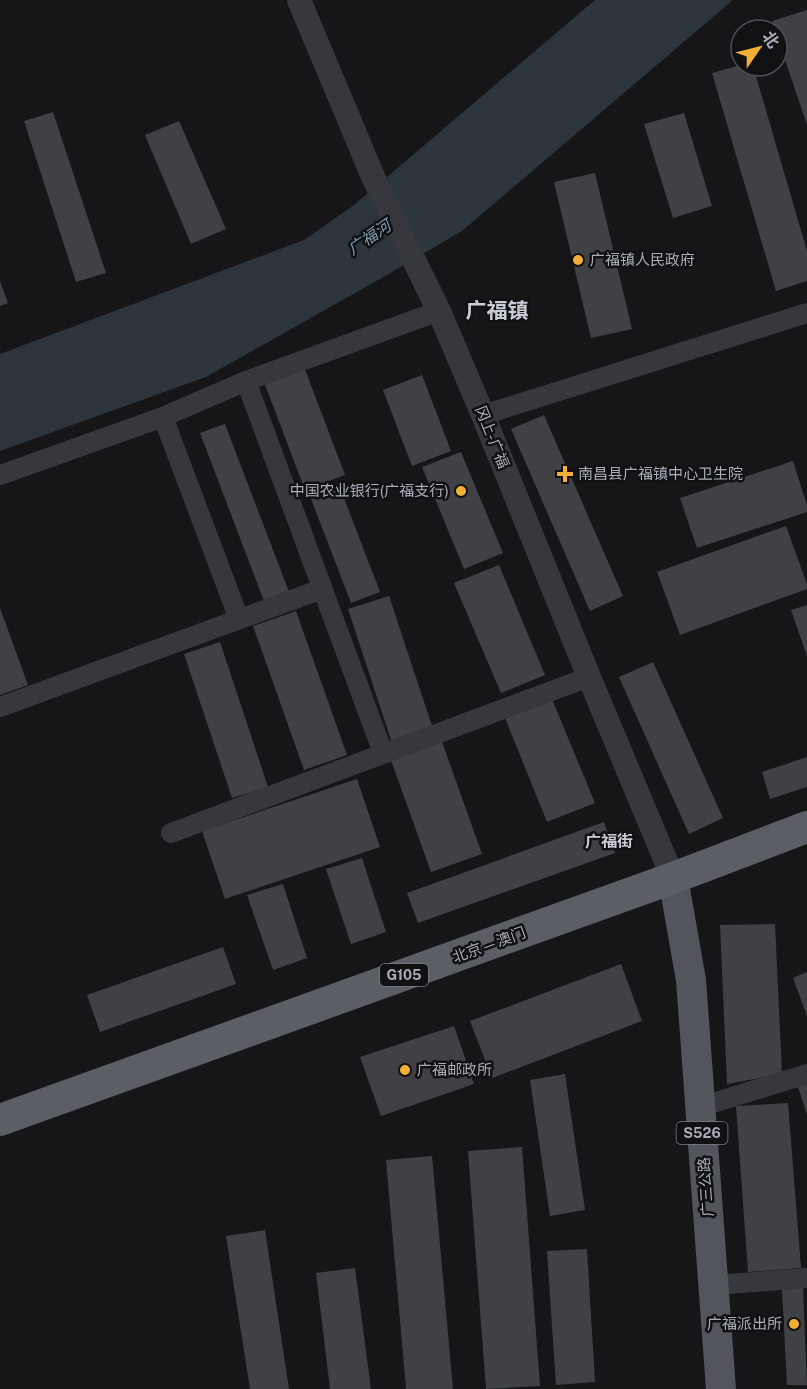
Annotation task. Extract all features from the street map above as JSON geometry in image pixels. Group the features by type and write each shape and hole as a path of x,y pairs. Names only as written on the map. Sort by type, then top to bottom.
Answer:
{"highway":[{"name":"北京—澳门","path":"0,1120 673,878 807,827"}],"main road":[{"name":"广三公路","path":"673,878 691,980 721,1389"}],"street":[{"name":"冈上-广福","path":"299,0 374,179 438,311 483,415 673,878"},
{"path":"0,475 163,417 246,381 438,311"},
{"path":"483,415 807,313"},
{"path":"246,381 383,753"},
{"path":"163,417 239,619"},
{"path":"0,707 322,589"},
{"path":"171,833 589,677"},
{"path":"700,1107 807,1074"},
{"path":"714,1285 807,1278"}],"water":[{"name":"广福河","path":"595,0 733,0 462,231 206,377 0,451 0,354 304,240 354,205"}],"building":[{"path":"807,10 807,125 789,72 789,18 782,18"},
{"path":"729,68 729,78 757,78 807,251 807,281 776,291 712,73"},
{"path":"53,112 106,273 76,282 24,121"},
{"path":"684,113 712,206 673,218 644,124"},
{"path":"179,121 226,229 191,244 145,135"},
{"path":"595,173 632,329 591,338 554,182"},
{"path":"0,281 8,303 0,306"},
{"path":"304,367 345,475 305,490 264,382"},
{"path":"422,375 451,451 412,466 383,390"},
{"path":"544,415 623,596 590,611 511,429"},
{"path":"225,424 289,592 264,601 200,433"},
{"path":"461,452 503,553 464,569 422,467"},
{"path":"793,461 807,505 807,512 697,548 680,498"},
{"path":"339,485 380,592 351,603 310,496"},
{"path":"786,526 807,589 680,635 657,572"},
{"path":"499,565 545,675 501,693 454,583"},
{"path":"389,596 434,732 393,746 348,609"},
{"path":"807,605 807,656 791,610"},
{"path":"0,608 28,685 0,695"},
{"path":"296,611 347,755 304,770 253,626"},
{"path":"220,642 268,787 232,798 184,654"},
{"path":"653,662 723,818 689,834 619,677"},
{"path":"552,699 595,803 547,822 505,718"},
{"path":"442,742 482,854 431,872 391,760"},
{"path":"807,757 807,787 770,799 762,772"},
{"path":"357,779 380,847 225,899 202,831"},
{"path":"604,822 615,853 418,923 407,893"},
{"path":"362,858 386,932 351,944 326,869"},
{"path":"283,884 307,958 273,970 247,895"},
{"path":"775,924 782,1074 727,1084 720,925"},
{"path":"223,947 236,984 100,1032 87,995"},
{"path":"621,964 642,1021 492,1078 470,1021"},
{"path":"807,972 807,1016 793,978"},
{"path":"454,1026 474,1084 381,1116 360,1057"},
{"path":"565,1074 585,1210 550,1216 530,1080"},
{"path":"807,1084 807,1115 798,1087"},
{"path":"788,1103 801,1268 748,1272 736,1106"},
{"path":"522,1147 540,1386 486,1389 468,1151"},
{"path":"432,1156 453,1389 406,1389 386,1160"},
{"path":"265,1230 289,1389 250,1389 226,1236"},
{"path":"587,1249 595,1382 556,1385 547,1251"},
{"path":"355,1268 371,1389 330,1389 316,1273"},
{"path":"782,1288 803,1288 807,1385 787,1385"}],"place":[{"name":"广福镇人民政府","path":"578,260"},
{"name":"南昌县广福镇中心卫生院","path":"565,474"},
{"name":"中国农业银行(广福支行)","path":"461,491"},
{"name":"广福邮政所","path":"405,1070"},
{"name":"广福派出所","path":"794,1324"}],"district":[{"name":"广福镇","path":"497,311"},
{"name":"广福街","path":"609,841"}]}
